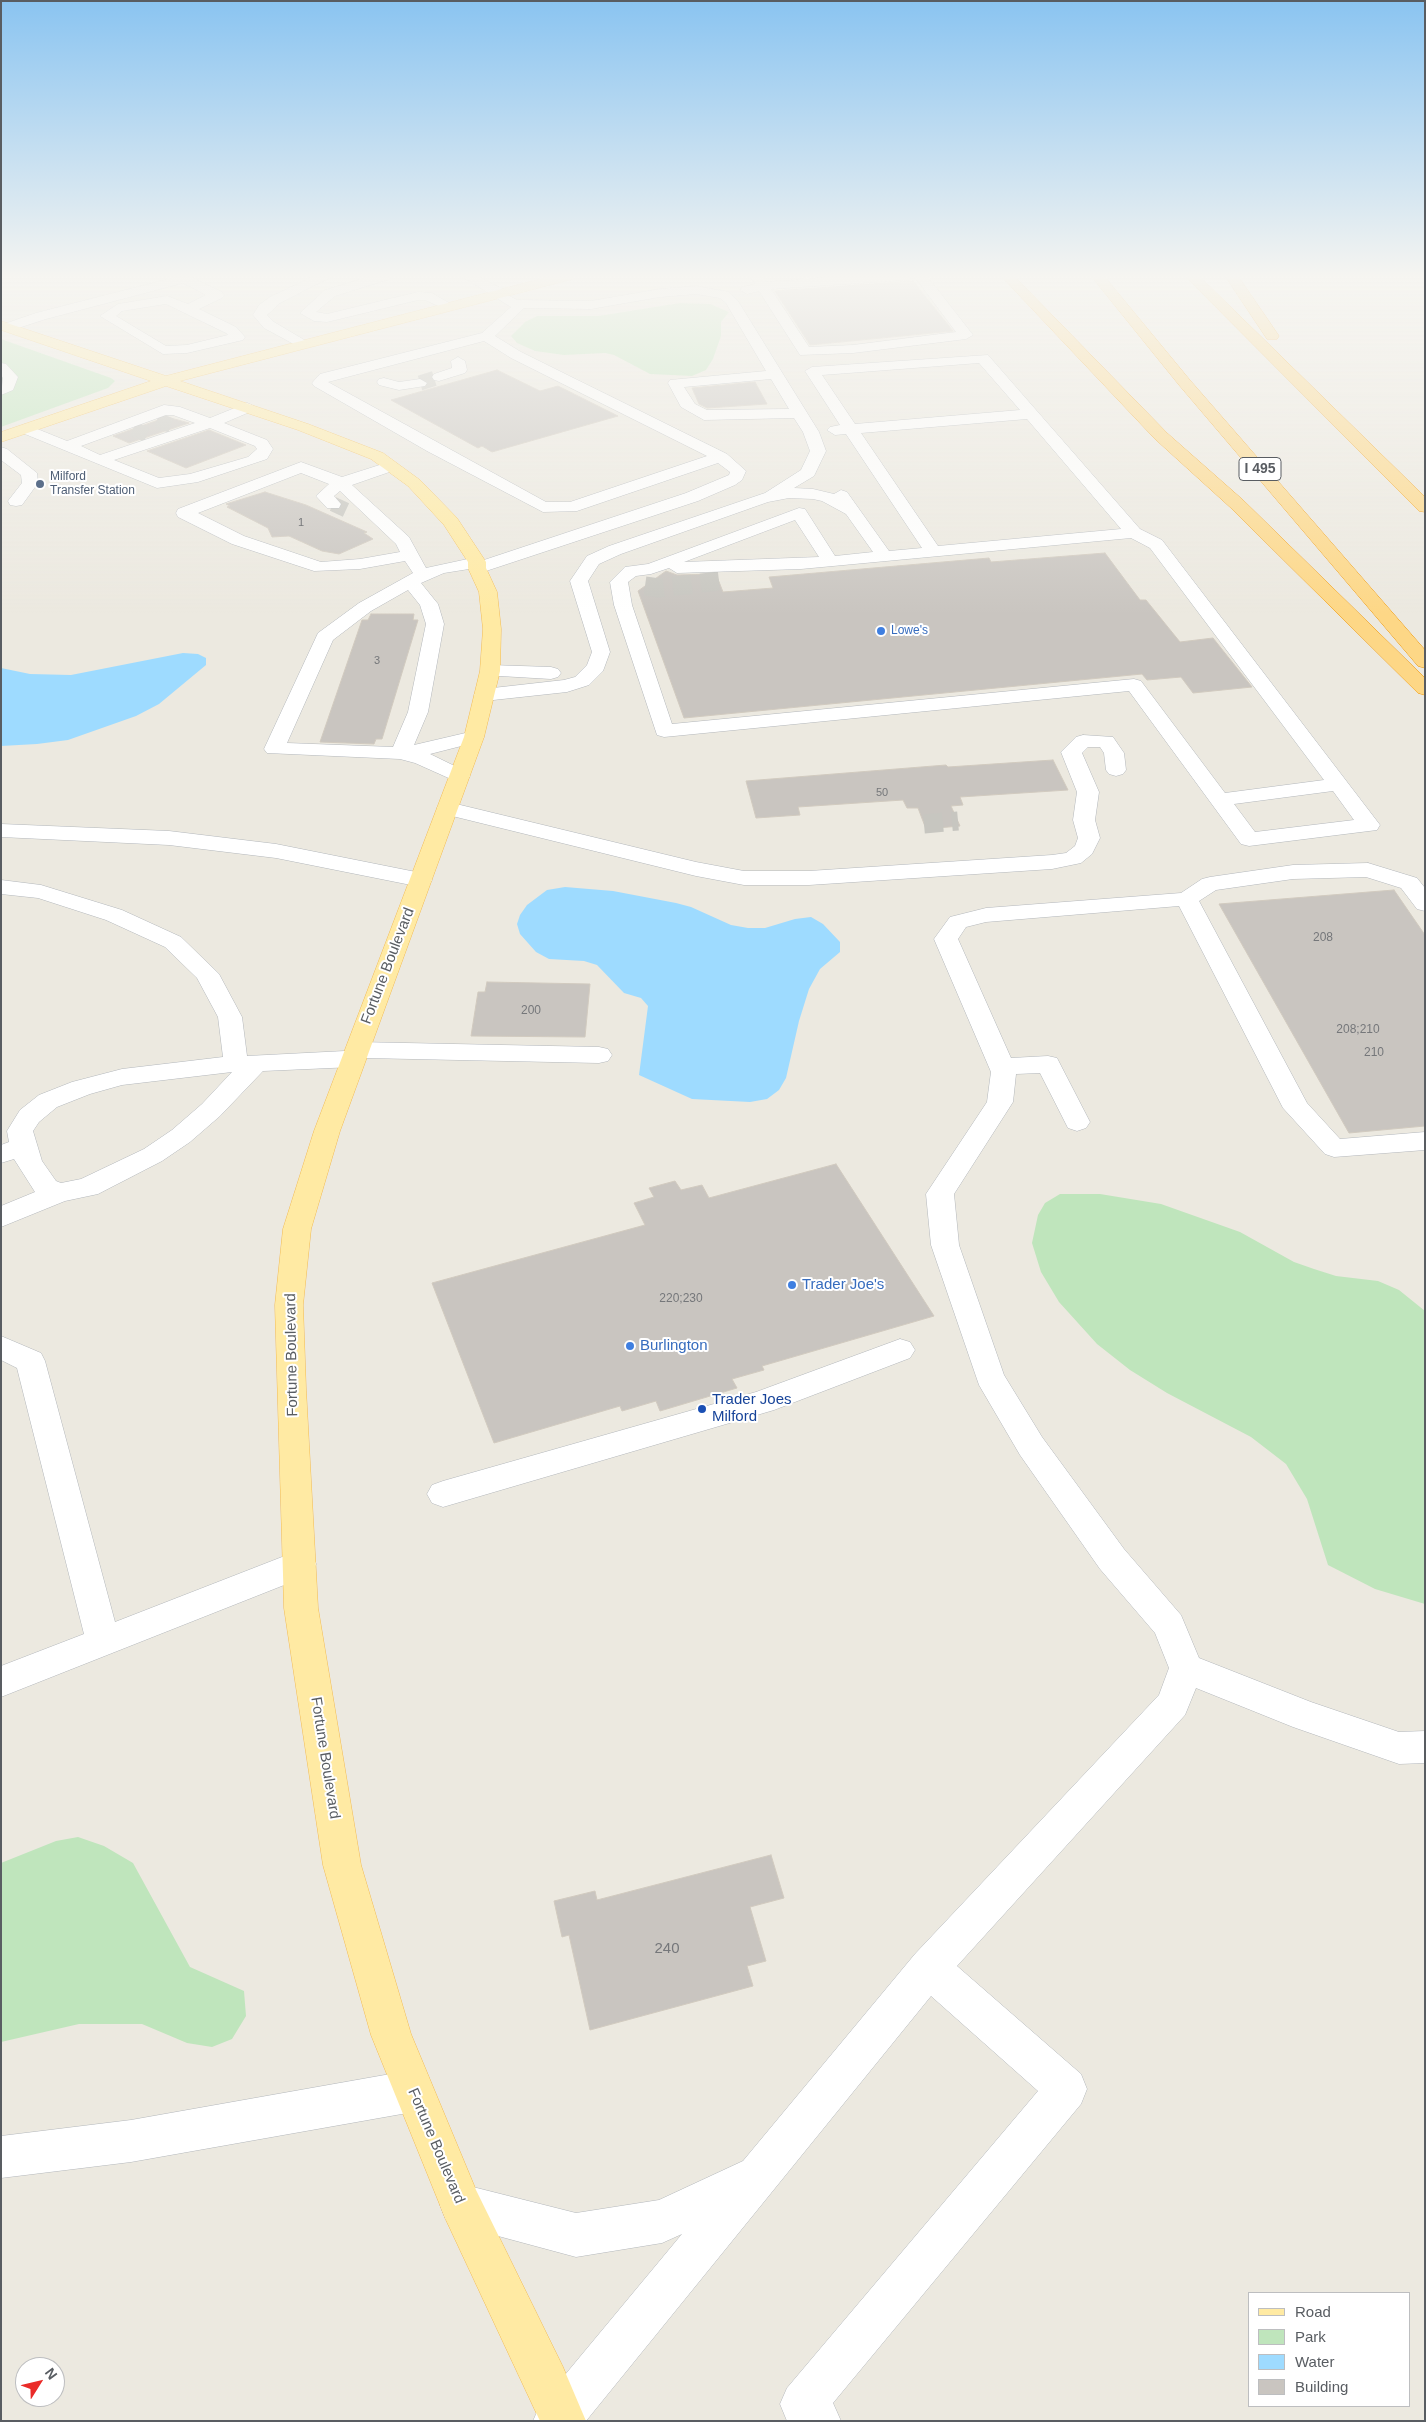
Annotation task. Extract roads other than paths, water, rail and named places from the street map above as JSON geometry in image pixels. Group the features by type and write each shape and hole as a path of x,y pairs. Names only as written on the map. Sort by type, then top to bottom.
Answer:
{"highway":[{"path":"1116,389 1162,436 1237,504 1425,689"},
{"name":"I 495","path":"1190,389 1425,662"},
{"path":"1305,389 1425,506"},
{"path":"1310,389 1323,407"}],"main road":[{"path":"1,437 138,389"},
{"name":"Fortune Boulevard","path":"191,389 348,443 392,466 414,483 445,514 464,539 488,592 492,630 487,683 474,737 327,1131 297,1229 289,1304 302,1608 342,1865 391,2035 413,2091 461,2205 548,2383 560,2419"},
{"path":"232,389 254,410"}],"street":[{"path":"330,389 433,448 543,507 571,507 721,457"},
{"path":"460,776 422,758 400,753 274,749 325,637 365,607 440,569 477,565 730,482 736,477 738,471 721,457 584,389"},
{"path":"679,389 689,407 704,415 800,413"},
{"path":"487,683 567,686 582,681 596,667 601,652 579,581 593,560 615,550 764,498 808,473 818,451 811,432 785,389"},
{"path":"824,389 934,552"},
{"path":"1010,389 1134,534 1156,544 1370,825 1249,839 1134,685 664,731 624,605 619,582 622,577 632,571 648,577 1134,534"},
{"path":"67,446 153,418 164,410 175,410 261,443 265,450 261,456 201,477 174,483 157,483 105,458"},
{"path":"105,458 180,429 214,424 254,410"},
{"path":"811,432 1031,414"},
{"path":"25,429 67,446 160,478 181,478 252,457 257,453 256,447 223,432 214,424"},
{"path":"1,452 29,473 30,483 16,501"},
{"path":"379,518 339,507 324,496 341,483 392,466"},
{"path":"400,753 418,712 430,660 435,624 429,604 417,579 410,555 404,541 341,483 301,467 184,513 238,540 320,567 360,564 410,555"},
{"path":"808,473 837,490 885,557"},
{"path":"764,498 790,494 813,494 827,497 851,510"},
{"path":"648,577 798,513 831,562"},
{"path":"719,581 781,565"},
{"path":"400,753 442,746 474,737"},
{"path":"448,808 706,871 744,878 809,878 1052,862 1073,858 1084,848 1089,838 1084,820 1088,792 1071,752 1083,741 1106,741 1114,753 1116,770"},
{"path":"1220,800 1339,784"},
{"path":"1,830 178,839 276,851 421,880"},
{"path":"560,2419 929,1968 1173,1704 1186,1668 1169,1625 1112,1559 1031,1446 990,1377 945,1246 940,1194 1000,1102 1004,1072 946,939 958,922 986,914 1187,899 1210,884 1293,872 1368,870 1409,883 1425,904"},
{"path":"1,887 41,892 96,909 114,915 173,942 206,974 230,1017 246,1064"},
{"path":"1187,899 1296,1108 1334,1148 1425,1141"},
{"path":"59,1192 46,1188 29,1162 12,1151 20,1131 29,1116 48,1101 81,1088 122,1077 355,1054 599,1055"},
{"path":"1,1217 59,1192 88,1187 152,1155 181,1136 211,1110 246,1064"},
{"path":"1001,1066 1048,1064 1077,1122"},
{"path":"1,1347 30,1361 103,1641"},
{"path":"443,1494 763,1402 900,1350"},
{"path":"1,1682 300,1564"},
{"path":"1186,1668 1305,1716 1399,1748 1425,1746"},
{"path":"818,2421 803,2404 1066,2089 929,1968"},
{"path":"1,2157 131,2141 413,2091"},
{"path":"461,2205 576,2235 662,2221 758,2176"}],"water":[{"path":"183,653 198,654 206,658 206,665 159,704 136,716 68,740 1,746 1,668 30,674 71,675"},
{"path":"565,887 613,891 676,903 691,907 731,925 748,928 765,928 795,919 811,917 823,924 840,942 840,952 820,969 809,989 799,1021 786,1078 779,1090 767,1099 750,1102 692,1099 639,1075 648,1006 641,998 624,993 597,965 584,961 549,959 536,952 520,934 517,924 520,915 527,905 547,890"}],"tunnel":[{"path":"157,420 175,427"},
{"path":"133,429 150,436"},
{"path":"333,504 346,510"},
{"path":"645,586 659,588 719,581"},
{"path":"924,824 958,821"}],"place":[{"name":"Milford Transfer Station","path":"40,484"},
{"name":"Lowe's","path":"881,631"},
{"name":"Trader Joe's","path":"792,1285"},
{"name":"Burlington","path":"630,1346"},
{"name":"Trader Joes Milford","path":"702,1409"}]}
